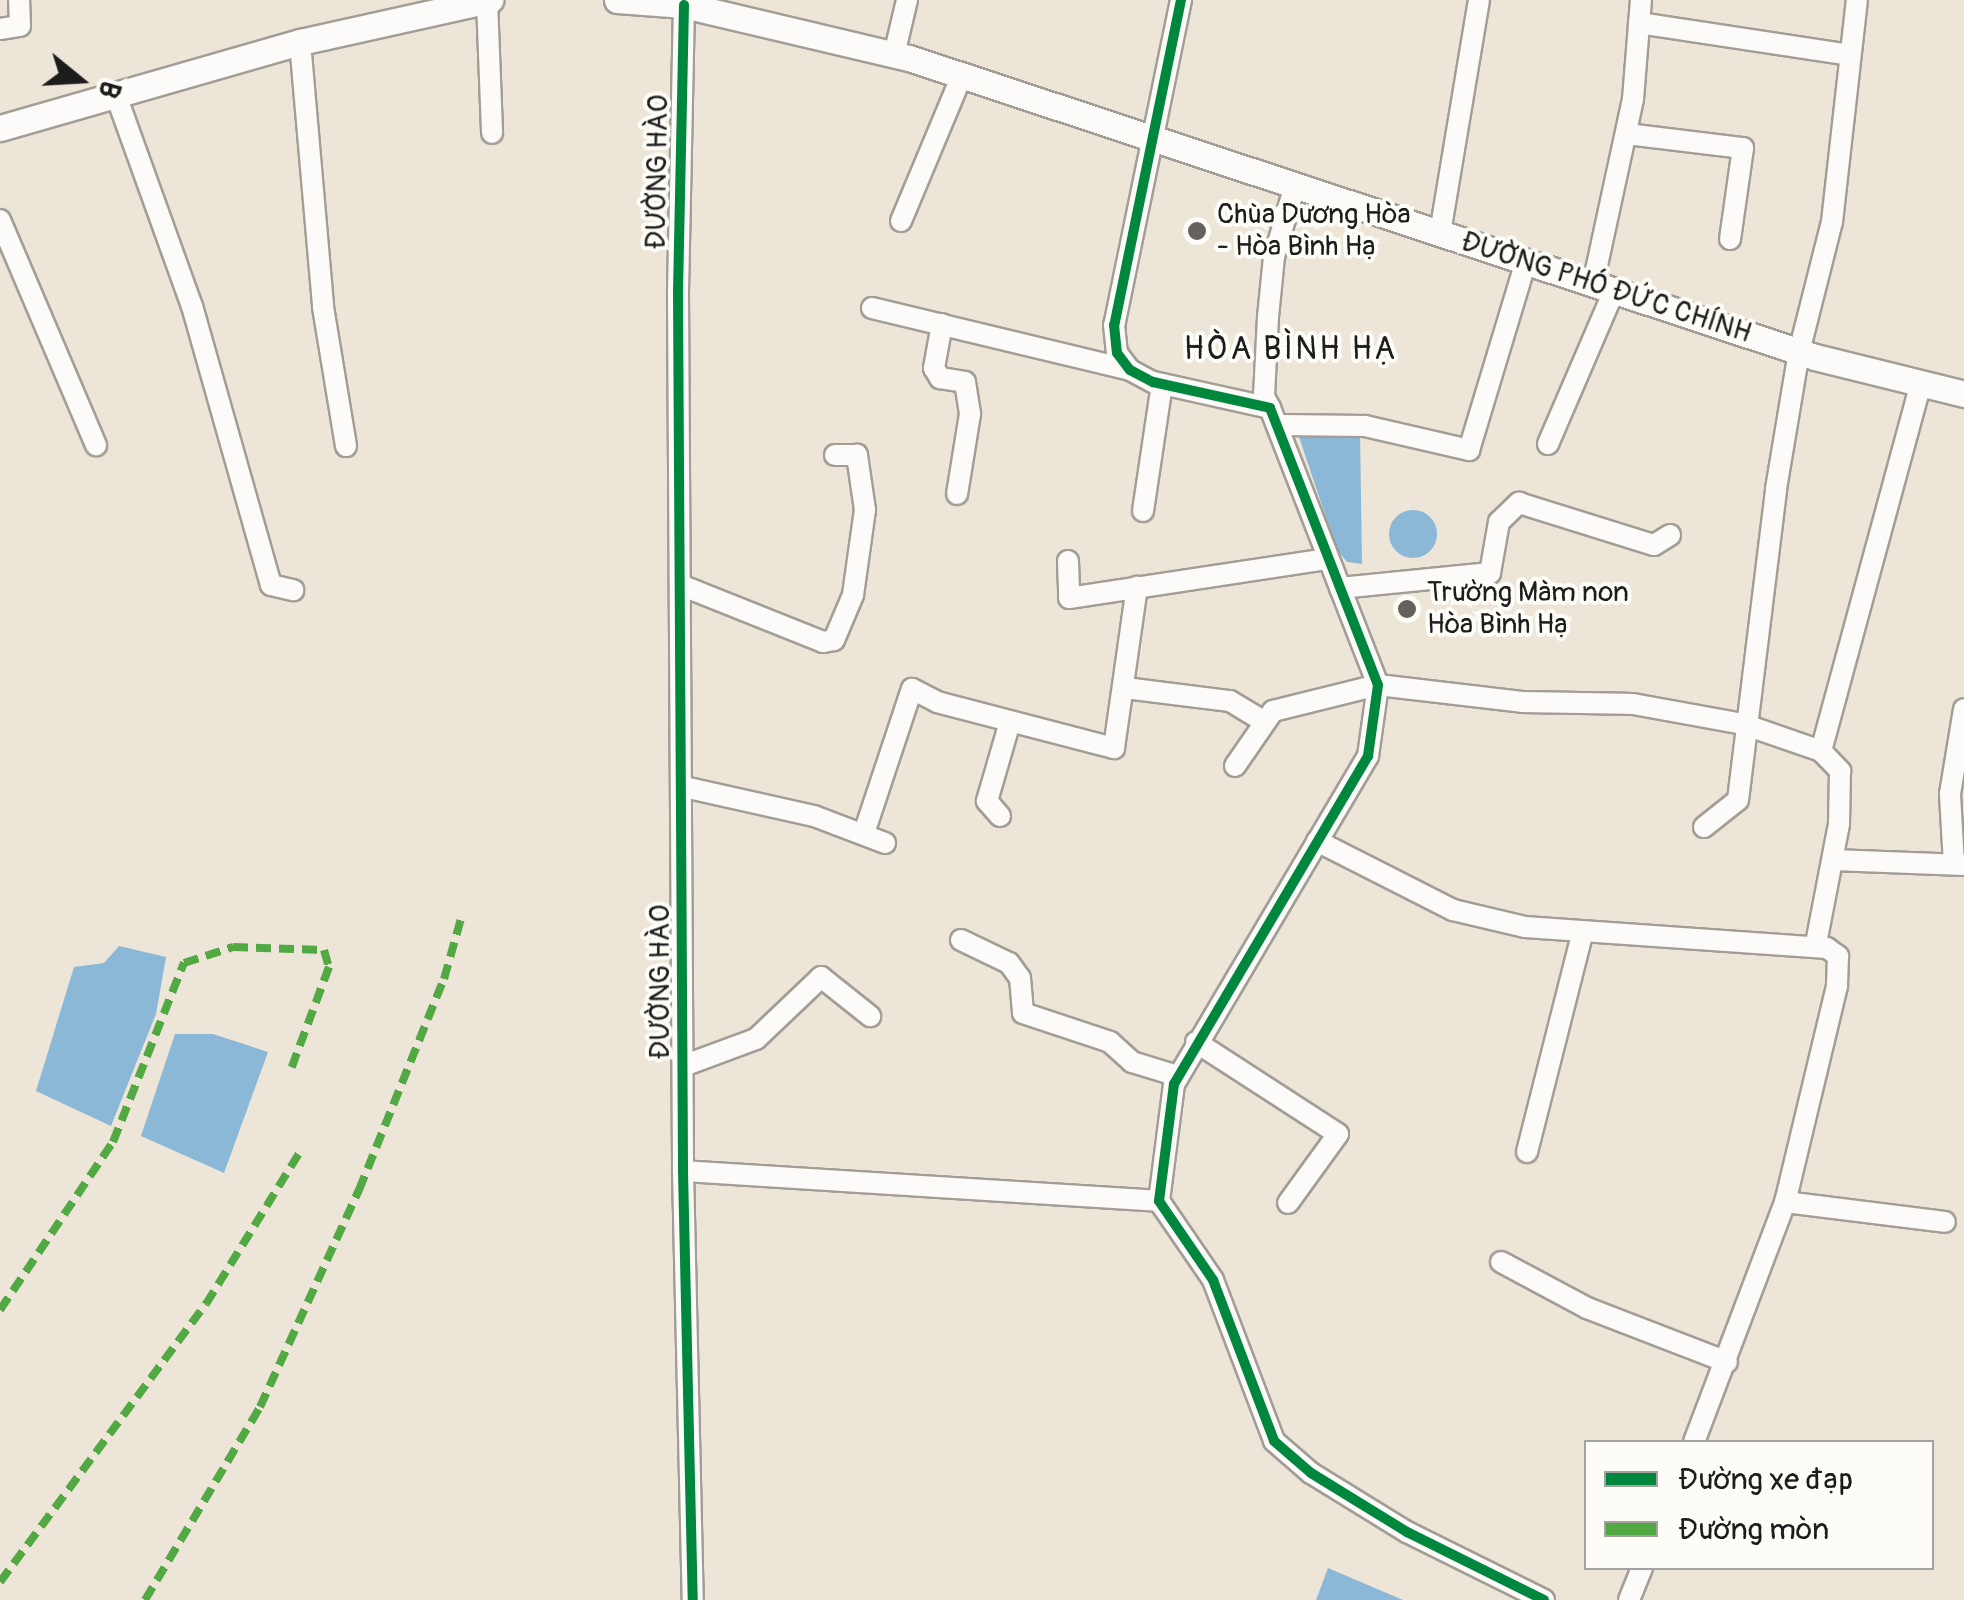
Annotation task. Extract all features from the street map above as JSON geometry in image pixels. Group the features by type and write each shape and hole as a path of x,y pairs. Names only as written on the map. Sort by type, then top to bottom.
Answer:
{"main road":[{"path":"0,128 117,98 300,42 489,0"},
{"name":"ĐƯỜNG PHÓ ĐỨC CHÍNH","path":"616,0 684,5 894,55 1799,352 1964,394"}],"street":[{"path":"0,29 20,26 19,0"},
{"path":"489,0 492,134"},
{"path":"894,55 907,0"},
{"path":"1130,370 1117,352 1114,325 1180,0"},
{"path":"1440,233 1478,0"},
{"path":"1548,444 1604,287 1627,134 1640,0"},
{"path":"1704,827 1738,800 1744,724 1799,352 1832,222 1856,0"},
{"name":"ĐƯỜNG HÀO","path":"684,5 678,293 684,586 683,1171 693,1600"},
{"path":"1639,23 1850,56"},
{"path":"300,42 321,288 346,446"},
{"path":"901,221 962,76"},
{"path":"117,98 192,306 271,584 293,590"},
{"path":"1627,134 1742,148 1730,239"},
{"path":"1295,186 1274,257 1264,396 1276,416 1326,558 1378,684 1368,756 1178,1076 1159,1201 1213,1280 1274,1441 1311,1472 1407,1532 1544,1600"},
{"path":"0,220 96,445"},
{"path":"872,308 1130,370 1162,384 1276,416 1365,426 1470,450 1526,262"},
{"path":"942,324 934,368 940,378 965,382 970,414 956,494"},
{"path":"1822,751 1922,383"},
{"path":"1143,511 1162,384"},
{"path":"684,586 823,642 834,640 853,595 865,510 858,455 835,455"},
{"path":"1340,588 1490,573 1499,522 1520,503 1654,545 1670,535"},
{"path":"1068,561 1069,598 1326,558"},
{"path":"864,833 912,689 1010,722 1114,748 1126,688 1137,587"},
{"path":"1235,766 1262,720 1288,706 1378,684 1522,702 1633,704 1744,724 1822,751 1840,772 1833,860 1816,944"},
{"path":"1126,688 1230,701 1262,720"},
{"path":"1833,860 1959,864 1950,781 1964,709"},
{"path":"1000,816 987,802 1010,722"},
{"path":"684,787 864,833 885,844"},
{"path":"1318,841 1453,910 1582,934 1816,944 1838,956 1836,986 1784,1202 1695,1440"},
{"path":"1527,1152 1582,934"},
{"path":"961,940 1009,963 1020,978 1023,1014 1110,1042 1132,1062 1178,1076"},
{"path":"683,1066 756,1039 821,977 870,1016"},
{"path":"1196,1042 1338,1134 1288,1203"},
{"path":"683,1171 1159,1201"},
{"path":"1784,1202 1944,1222"},
{"path":"1501,1262 1587,1308 1727,1362"},
{"path":"1628,1600 1641,1570"}],"water":[{"path":"1297,431 1360,432 1362,564 1347,562 1337,550"},
{"path":"1413,510 1430,517 1437,534 1430,551 1413,558 1396,551 1389,534 1396,517"},
{"path":"119,946 166,957 156,1014 111,1126 36,1091 74,967 104,963"},
{"path":"175,1034 213,1034 268,1052 224,1173 141,1136"},
{"path":"1328,1568 1403,1600 1316,1600"}],"marked path":[{"path":"145,1600 260,1407 359,1190 444,979 462,915"},
{"path":"0,1310 113,1142 184,963 233,947 324,950 329,967 291,1069"},
{"path":"0,1582 206,1304 301,1150"}],"cycle path":[{"path":"1181,0 1114,325 1117,353 1130,370 1153,382 1270,408 1378,685 1368,756 1174,1084 1159,1201 1213,1280 1274,1441 1311,1473 1407,1532 1544,1600"},
{"path":"684,5 678,293 683,1171 693,1600"}],"place":[{"name":"Chùa Dương Hòa - Hòa Bình Hạ","path":"1197,231"},
{"name":"Trường Màm non Hòa Bình Hạ","path":"1407,609"}],"district":[{"name":"HÒA BÌNH HẠ","path":"1291,349"}]}
